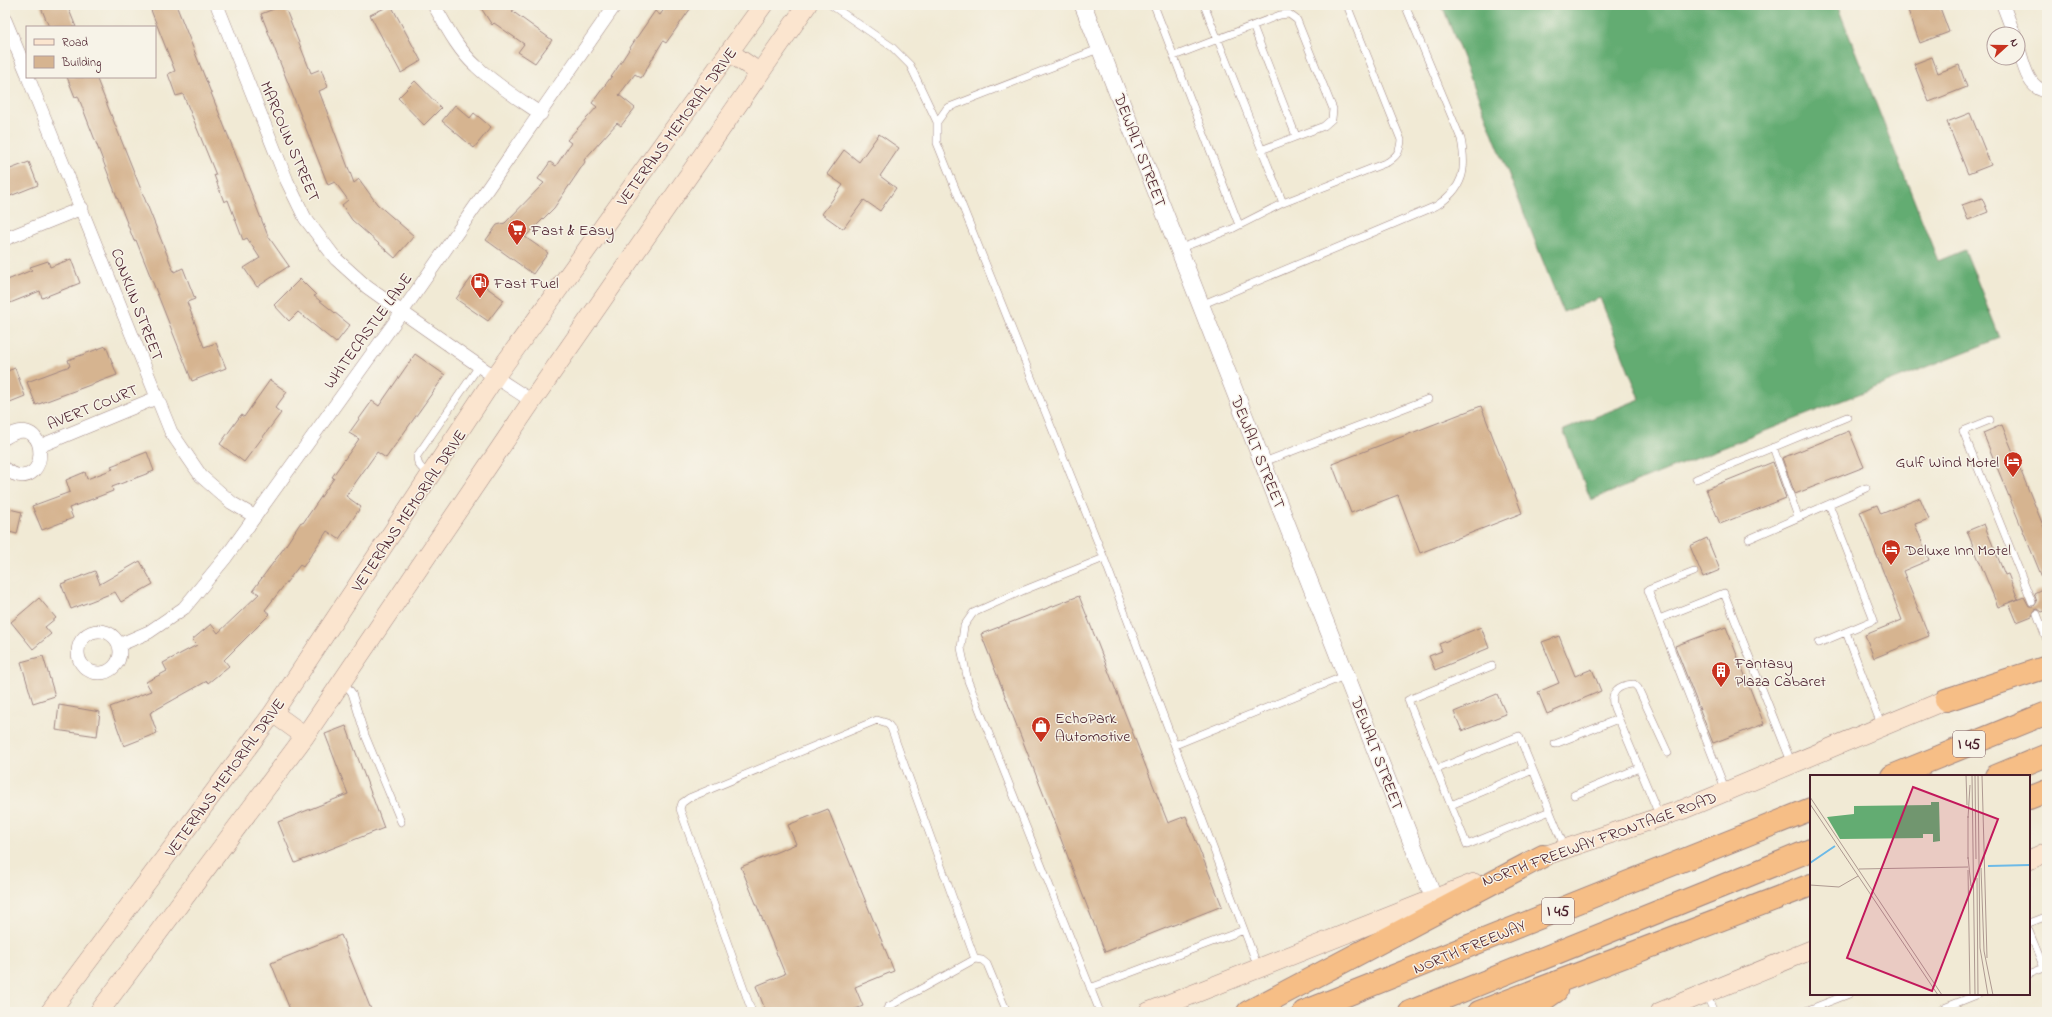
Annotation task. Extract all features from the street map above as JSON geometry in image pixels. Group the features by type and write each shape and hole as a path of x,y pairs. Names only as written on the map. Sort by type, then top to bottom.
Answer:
{"highway":[{"path":"1946,700 2047,667"},
{"name":"I 45","path":"1894,775 2047,713"},
{"path":"1998,775 2047,755"},
{"path":"2030,798 2047,791"},
{"name":"NORTH FREEWAY","path":"1304,1012 1810,809"},
{"path":"1410,1012 1810,850"},
{"path":"1248,1012 1543,856"},
{"path":"1479,1012 1810,885"},
{"path":"1526,1012 1588,970"}],"main road":[{"name":"VETERANS MEMORIAL DRIVE","path":"50,1012 273,713 495,378 763,5"},
{"path":"99,1012 305,736 532,401 807,5"},
{"path":"729,52 760,73"},
{"name":"NORTH FREEWAY FRONTAGE ROAD","path":"1148,1012 1258,967 1543,856 1660,817 1726,791 2047,657"},
{"path":"273,713 305,736"},
{"path":"2030,860 2047,852"},
{"path":"1660,1012 1810,950"}],"street":[{"name":"MARCOLIN STREET","path":"217,5 287,181 305,218 336,258 367,287 495,378 532,401"},
{"path":"434,5 451,34 475,65 507,92 541,114"},
{"name":"WHITECASTLE LANE","path":"119,645 149,632 184,608 226,557 402,312 541,114 615,5"},
{"name":"DEWALT STREET","path":"1084,5 1178,249 1348,675 1434,899"},
{"path":"2003,5 2011,26"},
{"path":"5,20 26,71"},
{"path":"2025,66 2029,79 2042,90 2047,91"},
{"name":"CONKLIN STREET","path":"28,78 82,208 156,398 171,432 202,476 232,503 254,516"},
{"path":"5,239 82,208"},
{"name":"AVERT COURT","path":"40,446 156,398"},
{"name":"AVERT COURT","path":"5,438 12,434 21,432 29,434 36,438 42,454 40,462 35,469 28,474 20,475 11,473 5,469"}],"lane":[{"path":"831,5 892,47 910,65 937,122 938,144 1104,558 1258,967"},
{"path":"1154,5 1239,225"},
{"path":"1204,5 1283,203"},
{"path":"1178,249 1239,225 1283,203 1388,162 1396,156 1400,149 1401,140 1347,5"},
{"path":"1201,305 1436,206 1445,201 1456,189 1462,175 1465,160 1461,139 1405,5"},
{"path":"1174,56 1280,15 1289,14 1297,20 1332,108 1332,119 1324,126 1261,150"},
{"path":"1253,26 1296,136"},
{"path":"937,122 947,108 1101,48"},
{"path":"431,475 420,468 417,462 417,456 479,366"},
{"path":"1264,462 1428,399"},
{"path":"1696,479 1847,417"},
{"path":"1990,420 1963,431 2032,602"},
{"path":"1773,447 1798,517"},
{"path":"1749,539 1866,488"},
{"path":"1819,643 1874,620 1829,504"},
{"path":"1100,1012 968,681 961,648 964,626 973,613 1022,591 1104,558"},
{"path":"1694,572 1648,590 1726,791"},
{"path":"1659,619 1724,593 1792,764"},
{"path":"2037,614 2047,640"},
{"path":"1846,632 1882,727"},
{"path":"1492,666 1408,700 1467,845 1550,811"},
{"path":"1175,745 1348,675"},
{"path":"343,680 352,693 366,734 401,822"},
{"path":"1660,817 1611,700 1612,694 1616,689 1625,684 1634,684 1638,688 1668,752"},
{"path":"1555,744 1618,719"},
{"path":"752,1012 680,809 682,803 689,798 877,720 887,723 891,728 975,959"},
{"path":"1437,770 1519,736 1565,848"},
{"path":"1574,795 1639,768"},
{"path":"1451,805 1533,770"},
{"path":"2030,922 2047,916"},
{"path":"1090,988 1244,930"},
{"path":"2030,933 2045,967 2030,974"},
{"path":"885,1012 888,1007 975,959 982,960 987,964 1007,1012"},
{"path":"1706,993 1714,1012"},
{"path":"1803,1012 1846,995"},
{"path":"1934,1012 1976,995"}],"green space":[{"path":"1442,5 1837,5 1938,261 1965,250 2000,338 1591,500 1563,430 1640,399 1600,298 1563,312"}],"building":[{"path":"40,5 67,5 76,26 49,26"},
{"path":"149,5 176,5 268,236 289,266 257,287 244,268 260,258 247,238 243,240 228,200 224,202 214,175 216,175 183,94 176,96 168,74 175,71"},
{"path":"284,5 311,73 321,69 328,87 319,91 354,183 359,179 377,204 414,236 395,258 352,220 342,205 348,200 335,182 328,185 261,14"},
{"path":"391,5 421,61 401,73 370,15"},
{"path":"479,5 521,5 512,11 552,40 535,63 518,52 524,44 494,23 492,25"},
{"path":"667,5 693,5 666,43 663,41 641,78 635,74 619,95 635,108 621,126 617,123 584,160 585,162 554,208 525,237 548,253 533,274 486,240 497,225 505,223 544,183 538,179 550,162 556,166 571,143 567,140 597,107 592,103 614,73 637,37 655,11 660,15"},
{"path":"1906,5 1939,5 1949,32 1920,43"},
{"path":"1932,57 1938,73 1959,65 1967,87 1929,102 1914,64"},
{"path":"67,78 96,78 174,272 183,268 195,299 187,302 204,347 216,343 226,368 192,381 136,240 134,241 78,96 75,97"},
{"path":"415,81 441,108 424,125 398,98"},
{"path":"455,105 470,118 474,113 491,127 474,148 442,121"},
{"path":"1970,113 1991,165 1968,174 1947,122"},
{"path":"879,134 899,148 880,176 896,188 880,211 864,200 843,229 822,214 843,185 827,174 844,150 859,162"},
{"path":"29,162 38,185 5,198 5,171"},
{"path":"1982,198 1988,212 1968,220 1962,205"},
{"path":"71,259 80,283 42,298 40,291 5,305 5,281 32,270 30,267 48,261 50,267"},
{"name":"Fast Fuel","path":"472,277 504,300 488,321 456,299"},
{"path":"300,279 316,295 314,296 350,325 336,343 298,312 289,321 274,305"},
{"path":"106,346 117,375 36,405 27,382 70,366 68,360"},
{"path":"415,354 445,375 386,458 377,452 346,496 361,507 339,539 327,531 303,567 300,565 265,610 270,614 224,660 229,666 208,683 207,681 150,713 157,733 124,746 110,707 151,691 146,682 167,671 163,663 197,645 192,640 211,624 218,633 259,594 253,590 301,522 303,523 334,478 332,477 359,439 349,433 372,401 379,406"},
{"path":"15,368 25,396 5,404 5,372"},
{"path":"270,380 287,392 275,408 281,413 244,462 220,444 241,415 244,417"},
{"path":"1481,406 1522,513 1420,553 1398,495 1351,513 1332,464"},
{"name":"Gulf Wind Motel","path":"2002,425 2047,535 2047,610 2042,612 2038,609 2035,610 2032,616 2017,622 2009,603 2024,597 2029,606 2034,606 2037,602 2034,593 2046,587 1983,433"},
{"path":"1849,431 1864,467 1795,494 1782,458"},
{"path":"147,452 154,471 112,487 113,491 69,508 73,518 42,530 32,506 70,492 66,480 85,472 87,479 113,469 111,466"},
{"path":"1773,462 1786,498 1720,524 1706,489"},
{"name":"Deluxe Inn Motel","path":"1920,498 1929,519 1915,524 1929,560 1903,571 1929,636 1874,658 1865,635 1902,620 1860,512 1877,505 1881,514"},
{"path":"5,508 22,512 17,534 5,531"},
{"path":"1984,524 2005,575 2008,574 2018,599 1998,607 1967,531"},
{"path":"1707,538 1720,570 1703,577 1690,546"},
{"path":"140,561 153,584 121,602 115,592 71,609 61,584 95,571 100,584"},
{"path":"1079,596 1168,823 1186,816 1222,906 1105,952 981,634"},
{"path":"39,598 56,618 45,627 51,634 33,649 11,622"},
{"path":"1481,627 1489,648 1435,670 1429,656 1442,651 1439,644"},
{"name":"Fantasy Plaza Cabaret","path":"1726,627 1764,724 1713,743 1675,646"},
{"path":"1559,636 1575,676 1592,669 1601,691 1547,714 1538,692 1559,683 1542,642"},
{"path":"43,656 55,696 33,703 21,662"},
{"path":"1497,694 1506,714 1462,731 1454,712"},
{"path":"59,705 100,712 97,736 56,730"},
{"path":"346,726 384,828 295,863 278,822 348,794 325,734"},
{"path":"828,809 894,971 855,987 863,1006 848,1012 766,1012 756,986 785,974 741,867 796,844 788,825"},
{"path":"341,935 372,1012 291,1012 271,963"}],"place":[{"name":"Fast & Easy","path":"517,246"},
{"name":"Fast Fuel","path":"480,299"},
{"name":"Gulf Wind Motel","path":"2013,478"},
{"name":"Deluxe Inn Motel","path":"1891,566"},
{"name":"Fantasy Plaza Cabaret","path":"1721,688"},
{"name":"EchoPark Automotive","path":"1041,743"}]}
